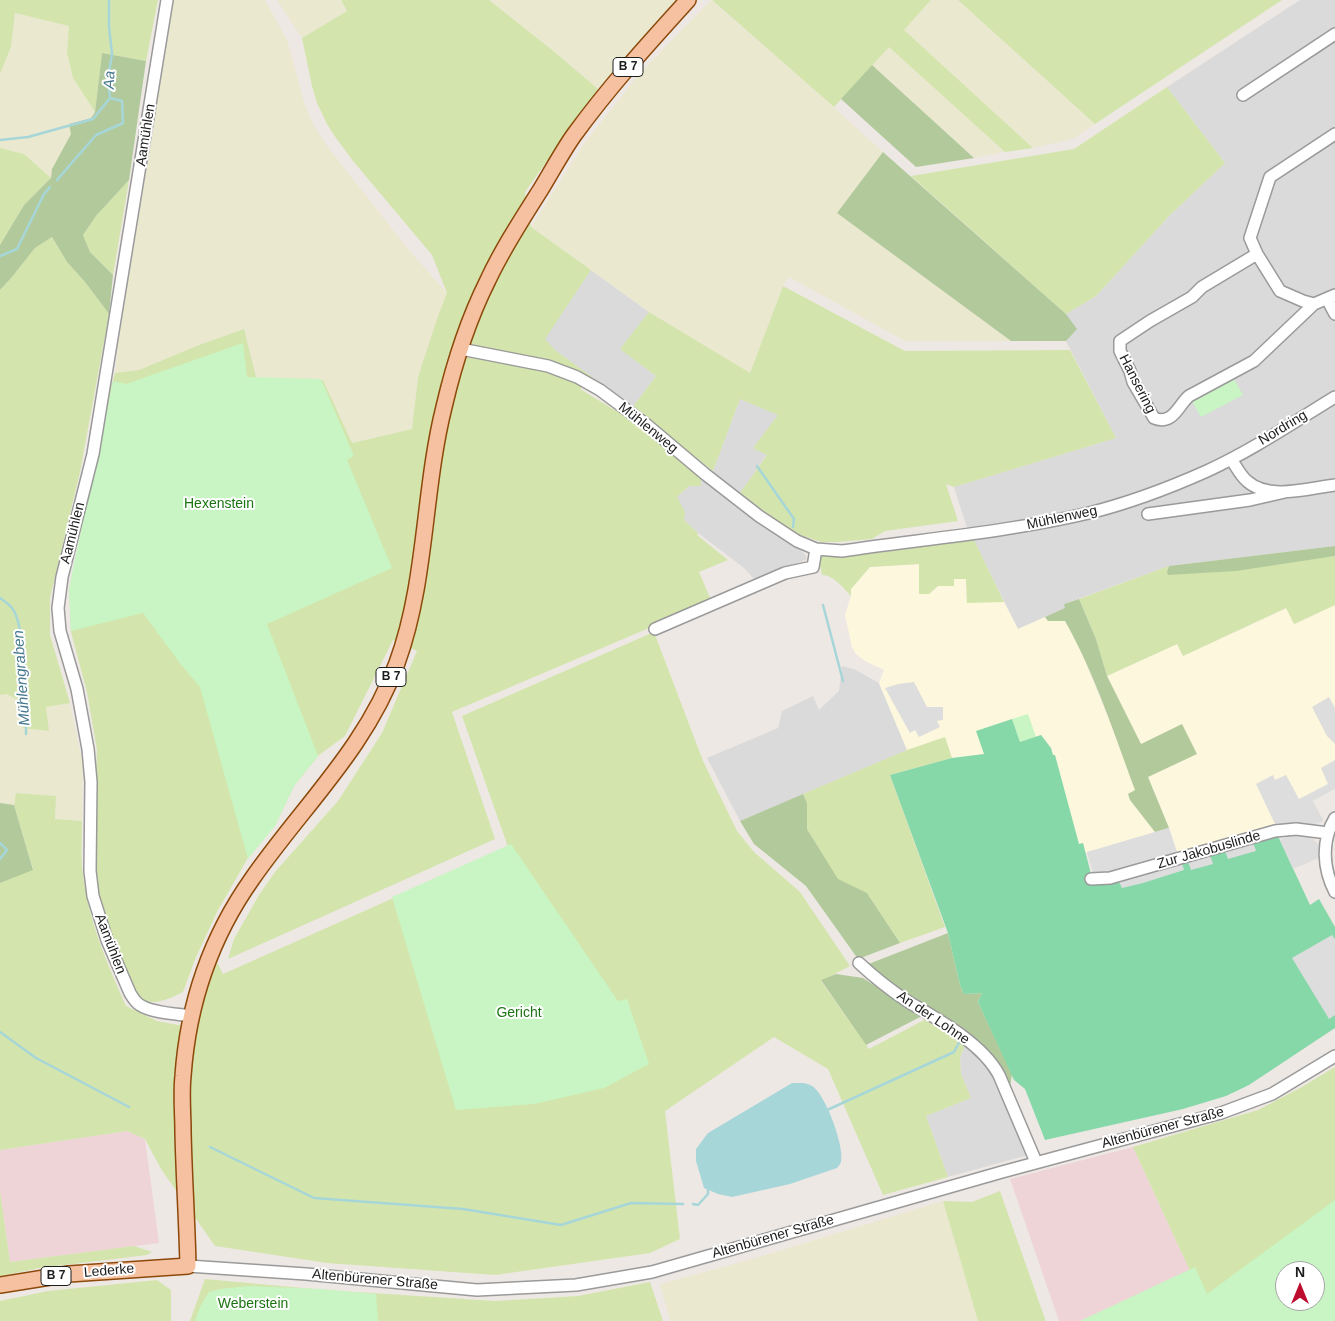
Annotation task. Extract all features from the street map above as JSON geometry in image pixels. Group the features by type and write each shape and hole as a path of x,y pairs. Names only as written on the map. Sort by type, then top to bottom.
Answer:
{"main road":[{"name":"B 7","path":"188,1266 182,1079 191,1016 204,973 226,921 251,879 360,737 380,702 397,664 407,633 418,581 438,435 444,406 461,349 486,283 512,234 572,137 629,66 688,0"},
{"name":"Lederke","path":"0,1285 78,1273 188,1266"}],"street":[{"name":"Aamühlen","path":"167,0 93,454 62,577 58,608 60,631 76,689 88,749 91,789 90,871 95,905 107,940 134,1001 149,1009 191,1016"},
{"path":"1242,95 1335,34"},
{"path":"1335,134 1270,177 1250,235 1250,242 1280,291 1314,304 1331,297 1335,314"},
{"name":"Hansering","path":"1257,254 1202,287 1190,298 1150,321 1120,342 1120,351 1133,382 1154,418 1164,419 1177,412 1189,396 1254,361 1314,304"},
{"name":"Mühlenweg","path":"461,349 548,366 577,377 600,390 646,425 759,516 796,541 816,549 842,551 1015,527 1065,518 1105,508 1148,494 1231,459"},
{"name":"Nordring","path":"1231,459 1335,397"},
{"path":"1231,459 1243,477 1253,486 1266,491 1285,492"},
{"path":"1148,514 1250,500 1285,492 1335,485"},
{"path":"655,629 785,573 814,566 816,549"},
{"path":"1335,818 1328,833 1326,847 1326,868 1335,892"},
{"name":"Zur Jakobuslinde","path":"1091,879 1110,878 1274,832 1296,829 1328,833"},
{"name":"An der Lohne","path":"859,963 882,984 953,1029 993,1065 1036,1162"},
{"name":"Altenbürener Straße","path":"188,1266 306,1274 477,1290 576,1285 652,1272 1036,1162 1202,1119 1249,1104 1284,1088 1335,1056"}],"shaded area":[{"path":"172,0 265,0 287,40 305,105 313,124 327,146 408,249 447,293 418,377 412,429 352,443 323,380 257,381 244,329 139,370 115,373 124,289 149,154"},
{"path":"277,0 341,0 347,11 302,38"},
{"path":"489,0 676,0 598,89"},
{"path":"711,0 883,152 837,213 1011,341 905,341 789,277 783,286 750,374 649,312 531,227 583,145 640,73"},
{"path":"931,0 958,0 1095,124 1073,139 1033,148 903,30"},
{"path":"1300,0 1335,0 1335,546 1169,566 1064,604 1066,608 1018,629 966,525 954,487 1116,438 1066,341 1076,329 1066,314 1096,296 1169,216 1225,163 1167,87"},
{"path":"15,13 70,26 67,52 73,77 95,112 91,117 70,124 71,134 52,169 51,178 24,154 0,148 0,74 11,47"},
{"path":"889,46 1005,152 974,158 872,65"},
{"path":"591,270 649,312 621,349 656,376 632,408 555,350 544,339"},
{"path":"740,399 779,415 753,448 767,454 735,502 805,554 807,559 756,581 744,568 684,520 677,497 701,476 713,471"},
{"path":"919,564 929,594 938,586 954,586 954,579 966,579 967,602 1004,602 1018,629 1045,617 1048,621 1065,621 1079,646 1136,790 1129,794 1130,800 1155,832 1085,853 1083,843 1079,844 1051,748 1041,735 984,754 952,758 945,738 907,750 879,683 884,670 865,661 856,654 852,647 845,615 851,596 851,589 870,567"},
{"path":"1335,605 1335,789 1313,801 1324,821 1293,826 1275,824 1177,852 1148,777 1197,753 1141,744 1107,676 1177,644 1183,656 1287,608 1295,624"},
{"path":"842,666 854,669 879,683 907,750 740,821 707,758 778,728 782,711 813,696 819,710 839,691"},
{"path":"914,682 927,707 943,707 943,720 937,721 940,727 919,737 915,730 910,733 885,688"},
{"path":"7,694 24,704 23,728 48,731 46,707 70,703 83,765 82,821 55,819 56,797 16,794 14,805 0,803 0,695"},
{"path":"1329,697 1335,708 1335,744 1327,736 1312,707"},
{"path":"1335,760 1335,789 1313,801 1324,821 1309,826 1275,824 1256,784 1273,775 1275,780 1286,775 1299,799 1328,784 1321,768"},
{"path":"1169,828 1177,852 1115,871 1093,873 1087,852"},
{"path":"1290,835 1304,835 1313,839 1320,846 1321,857 1293,869 1280,840"},
{"path":"1253,842 1256,851 1228,859 1225,851"},
{"path":"1210,855 1213,864 1191,870 1188,862"},
{"path":"1182,863 1184,870 1143,883 1122,888 1118,880"},
{"path":"1332,935 1335,939 1335,1015 1329,1019 1292,958"},
{"path":"965,1046 989,1065 1028,1155 948,1177 926,1116 971,1098 961,1074 960,1057"},
{"path":"127,1131 145,1139 159,1243 10,1262 0,1191 0,1150"},
{"path":"1133,1147 1190,1271 1085,1321 1059,1321 1010,1179"},
{"path":"943,1201 978,1321 670,1321 660,1284 749,1260"}],"green space":[{"path":"0,0 158,0 146,61 102,53 95,112 73,78 67,52 69,26 15,13 11,47 0,74"},
{"path":"341,0 489,0 598,89 525,192 531,227 591,270 545,339 555,350 596,380 580,389 623,415 701,476 701,486 689,486 677,497 685,512 684,520 698,533 697,535 728,560 699,572 711,600 452,712 495,839 228,959 234,939 259,895 275,872 338,801 382,733 417,651 393,640 345,736 319,755 294,786 276,824 249,856 217,912 196,957 183,992 165,1000 147,1001 135,995 97,902 92,865 97,750 87,692 71,632 69,589 100,454 109,393 115,373 139,370 244,329 257,381 323,380 352,443 412,429 418,377 447,293 432,255 353,161 327,124 317,103 302,38 347,11"},
{"path":"712,0 931,0 904,30 1033,148 1005,152 889,47 834,107"},
{"path":"958,0 1282,0 1095,124"},
{"path":"102,53 146,61 129,180 96,216 83,235 90,252 113,275 109,314 67,262 52,237 35,248 0,290 0,245 24,205 51,178 52,169 71,134 69,124 91,118 95,112"},
{"path":"872,65 974,158 916,167 841,99"},
{"path":"1167,87 1225,163 1169,216 1096,296 1066,314 911,176 1074,149"},
{"path":"0,148 24,154 51,178 24,205 0,245"},
{"path":"883,152 1066,314 1077,329 1066,341 1011,341 837,213"},
{"path":"129,180 113,275 90,252 83,235 96,216"},
{"path":"52,237 67,262 109,314 80,472 50,598 50,635 70,703 46,707 49,731 23,728 24,704 7,694 0,695 0,290 35,248"},
{"path":"783,286 905,351 1070,350 1116,438 954,487 946,484 958,521 885,531 872,539 838,542 821,542 795,533 740,493 767,455 753,448 778,415 740,399 713,471 632,408 656,376 620,349 649,312 750,373"},
{"name":"Hexenstein","path":"243,343 247,377 321,379 354,456 347,460 392,568 267,624 318,756 294,786 275,826 248,859 200,687 143,613 71,631 69,590 113,381 126,384"},
{"path":"1232,376 1243,395 1201,417 1191,399"},
{"path":"974,540 1004,602 967,603 966,579 954,579 954,586 938,586 929,594 919,594 919,564 870,567 851,589 851,596 830,577 822,575 819,561 821,557 826,555 860,555"},
{"path":"1335,546 1335,556 1236,571 1168,575 1167,572 1169,566"},
{"path":"1335,556 1335,605 1294,624 1286,608 1183,656 1177,644 1107,676 1096,639 1079,599 1169,566 1167,572"},
{"path":"1079,599 1096,639 1107,676 1141,744 1182,724 1197,754 1148,777 1169,828 1155,832 1130,800 1128,794 1135,790 1086,662 1065,621 1048,621 1045,617 1065,608 1064,604"},
{"path":"654,632 703,761 737,831 754,852 800,892 850,966 821,981 869,1049 930,1017 965,1046 960,1057 961,1074 971,1098 926,1116 948,1177 883,1195 828,1069 774,1037 665,1111 680,1239 650,1253 495,1275 327,1263 215,1246 161,1169 145,1139 127,1131 0,1150 0,883 33,869 14,805 16,793 56,796 55,819 82,821 82,867 88,903 105,955 126,1006 157,1021 189,1027 216,960 223,974 508,847 462,716"},
{"path":"1028,714 1036,737 1020,742 1012,719"},
{"path":"1012,719 1020,742 1041,735 1051,748 1053,755 1055,755 1079,844 1083,843 1091,874 1091,884 1188,862 1278,836 1310,905 1319,899 1335,927 1335,1028 1249,1085 1226,1096 1183,1109 1045,1140 1025,1089 1014,1080 978,1002 982,993 964,994 960,985 948,933 890,775 952,758 984,754 976,731"},
{"path":"945,737 952,758 890,775 945,927 900,943 867,893 838,880 807,829 807,803 803,794 907,750"},
{"path":"803,794 807,803 807,829 838,879 867,893 900,943 858,959 806,886 754,844 740,821"},
{"path":"0,803 14,805 33,870 0,883"},
{"name":"Gericht","path":"511,844 618,1001 627,999 649,1064 604,1088 534,1104 456,1110 392,897"},
{"path":"948,933 960,985 964,994 982,993 978,1002 1012,1074 1009,1095 996,1065 944,1016 910,1001 866,965"},
{"path":"836,974 863,978 922,1016 866,1045 821,980"},
{"path":"1335,1067 1335,1321 1085,1321 1190,1271 1133,1147 1258,1110"},
{"path":"0,1191 10,1262 134,1246 152,1252 147,1255 40,1268 0,1276"},
{"path":"1000,1191 1045,1321 978,1321 943,1201 972,1202"},
{"path":"1335,1200 1335,1321 1080,1321 1195,1267 1207,1294"},
{"path":"205,1279 325,1290 495,1301 578,1296 650,1282 663,1321 190,1321"},
{"path":"157,1280 171,1290 171,1321 0,1321 0,1301 48,1291"},
{"name":"Weberstein","path":"249,1286 321,1289 376,1294 378,1321 195,1321 200,1307 209,1292"}],"water":[{"path":"792,1083 812,1086 823,1099 833,1121 840,1145 841,1162 838,1167 790,1184 732,1197 704,1188 696,1161 696,1149 708,1133"}],"waterway":[{"name":"Aa","path":"57,180 96,135 123,123 122,101 110,98 108,78 112,54 109,0"},
{"name":"Mühlengraben","path":"0,140 28,137 93,119 110,98"},
{"name":"Aa","path":"0,256 17,249 44,194 50,187"},
{"path":"757,466 794,519 793,527"},
{"name":"Mühlengraben","path":"0,598 12,608 17,617 20,631 23,649 26,734"},
{"path":"823,605 843,681"},
{"name":"Aa","path":"0,843 7,850 0,859"},
{"path":"0,1032 36,1058 129,1107"},
{"path":"825,1111 954,1052 961,1039"},
{"path":"210,1147 314,1198 463,1209 561,1225 631,1203 683,1204"},
{"path":"693,1204 698,1205 708,1194 708,1188"}]}
